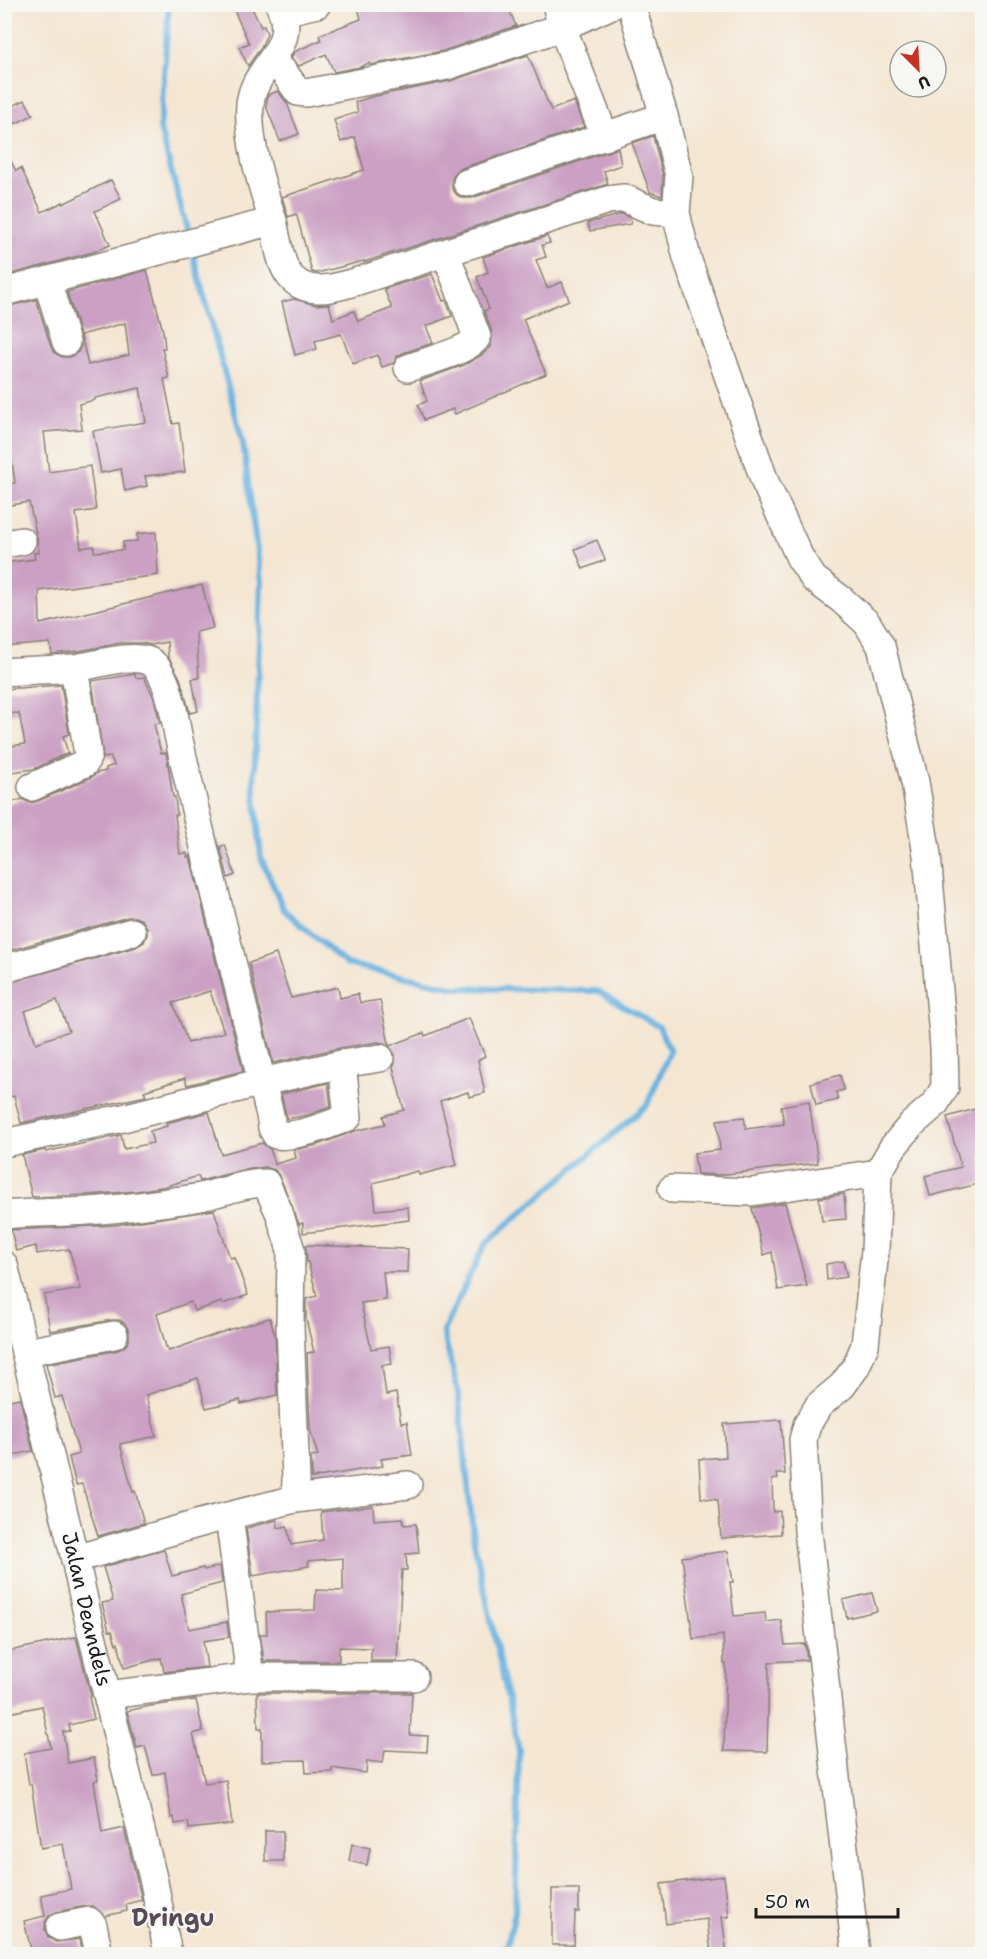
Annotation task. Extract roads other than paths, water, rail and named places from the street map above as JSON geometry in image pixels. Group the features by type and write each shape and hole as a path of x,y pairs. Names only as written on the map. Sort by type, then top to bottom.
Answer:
{"street":[{"path":"317,4 281,8 286,27 282,46 256,81 250,103 253,139 264,191 283,266 292,282 319,290 355,282 608,200 624,198 653,211 676,213"},
{"path":"271,61 283,71 298,92 306,93 447,66 559,16 614,4"},
{"path":"631,4 664,116 678,176 676,213 687,258 765,482 800,558 814,579 867,623 881,646 915,782 927,855 944,1047 945,1087 935,1104 912,1124 893,1147 878,1173 875,1251 865,1345 856,1367 842,1386 819,1405 807,1425 803,1440 808,1531 856,1954"},
{"path":"559,16 604,137"},
{"path":"467,183 664,116"},
{"path":"4,292 273,221"},
{"path":"408,368 466,347 477,337 446,254"},
{"path":"47,281 66,342"},
{"path":"4,672 74,668 131,658 150,661 159,670 173,707 202,845 242,996 272,1128 276,1135 286,1136 335,1123 348,1117 342,1064"},
{"path":"32,787 85,764 88,754 74,668"},
{"path":"4,969 132,932"},
{"path":"4,1143 123,1118 262,1082 380,1058"},
{"path":"672,1189 751,1192 878,1173"},
{"path":"4,1215 87,1211 162,1203 197,1198 252,1183 266,1183 279,1212 291,1250 290,1326 295,1499"},
{"name":"Jalan Deandels","path":"4,1264 90,1627 154,1882 168,1954"},
{"path":"26,1353 114,1335"},
{"path":"75,1559 295,1499 408,1485"},
{"path":"230,1516 250,1677"},
{"path":"108,1695 250,1677 414,1677"},
{"path":"60,1927 89,1921 93,1925 99,1954"}],"waterway":[{"path":"169,4 160,129 189,237"},
{"path":"192,250 243,443 261,582 254,784 261,858 284,910 346,964 456,988 598,991 659,1027 670,1051 647,1105 485,1244 443,1331 458,1392 474,1542 519,1750 515,1912 505,1954"}],"district":[{"name":"Dringu","path":"173,1918"}]}
